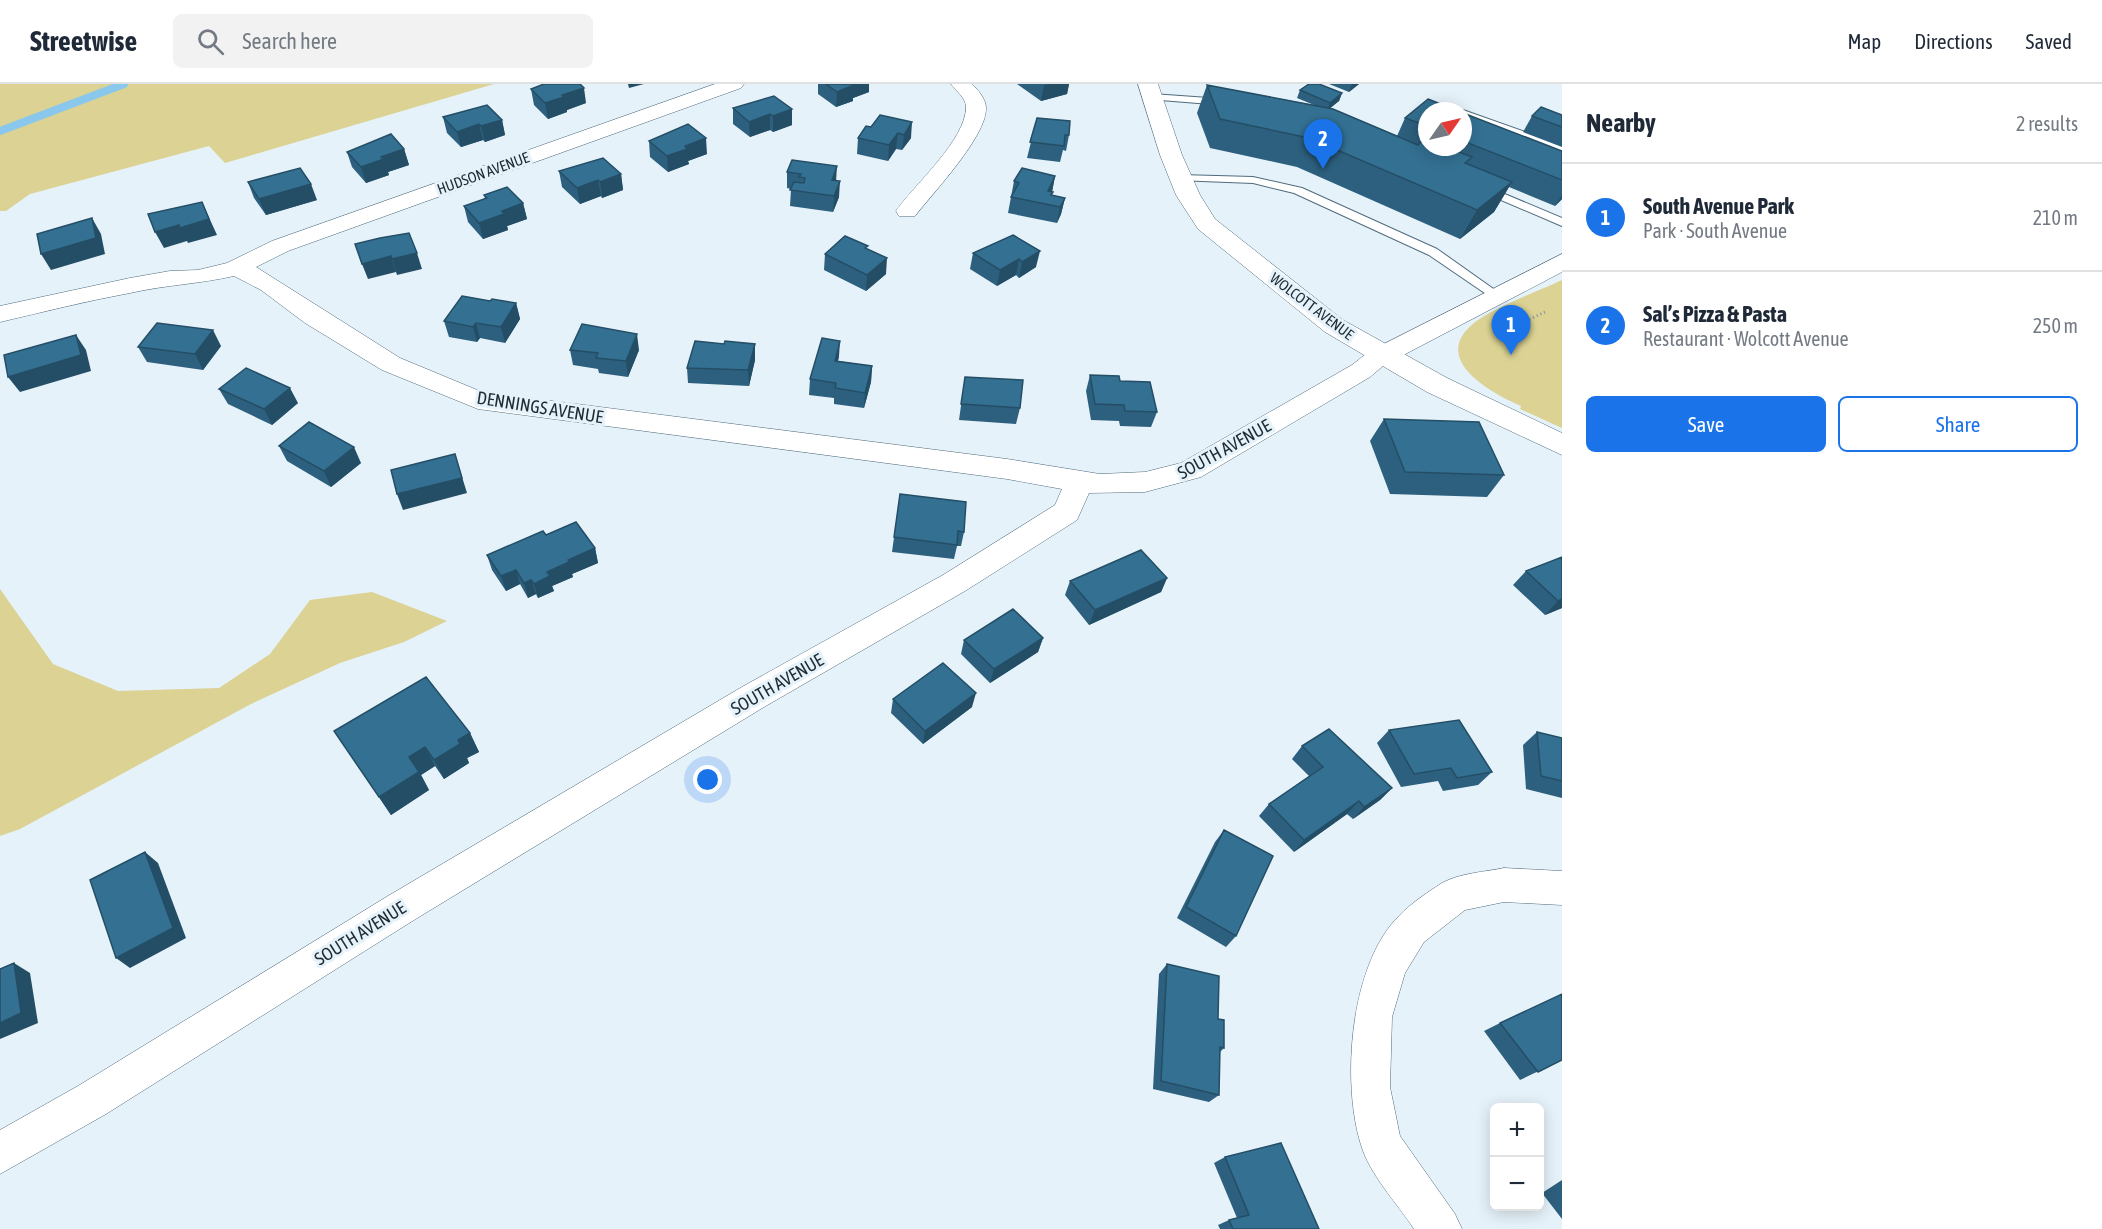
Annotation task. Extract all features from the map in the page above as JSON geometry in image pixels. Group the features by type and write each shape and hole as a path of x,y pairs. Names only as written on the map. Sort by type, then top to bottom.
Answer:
{"main road":[{"name":"WOLCOTT AVENUE","path":"1150,90 1180,178 1206,224 1334,326 1383,356 1510,422 1562,446"},
{"name":"SOUTH AVENUE","path":"1383,356 1562,262"}],"street":[{"name":"HUDSON AVENUE","path":"235,268 280,246 734,84"},
{"path":"907,211 956,150 974,121 977,109 974,98 961,84"},
{"path":"0,314 130,285 198,277 235,268"},
{"name":"DENNINGS AVENUE","path":"235,268 269,285 314,317 391,364 478,400 1007,469 1078,484"},
{"name":"SOUTH AVENUE","path":"0,1154 92,1100 411,902 753,698 982,565 1067,512 1078,484 1164,481 1191,470 1383,356"},
{"path":"1440,1229 1381,1144 1370,1088 1373,1017 1388,965 1411,929 1456,895 1504,885 1562,888"}],"lane":[{"path":"1150,90 1232,103"},
{"path":"1472,116 1562,149"},
{"path":"1180,178 1253,180 1298,190 1433,252 1496,295"},
{"path":"1476,185 1562,222"}],"shaded area":[{"path":"0,84 494,84 225,163 209,146 30,194 6,211 0,211"},
{"path":"1562,280 1562,428 1520,409 1521,406 1481,384 1461,362 1458,349 1462,336 1482,317"},
{"path":"0,589 53,664 118,691 219,688 270,654 310,600 372,592 447,621 404,642 340,663 251,704 20,829 0,836"}],"building":[{"path":"544,84 580,84 584,88 545,103 531,89"},
{"path":"826,84 852,84 854,85 837,92"},
{"path":"1309,84 1319,84 1342,93 1330,103 1300,90"},
{"path":"1207,85 1333,109 1418,145 1418,156 1469,156 1472,157 1465,163 1512,182 1477,210 1309,138 1220,119"},
{"path":"774,96 792,109 749,122 733,108"},
{"path":"487,105 502,120 481,126 479,124 457,132 443,117"},
{"path":"1418,107 1418,123 1405,118"},
{"path":"1541,107 1562,115 1562,127 1532,116"},
{"path":"880,115 912,122 904,135 898,133 889,145 858,138 866,126 871,127"},
{"path":"1472,116 1562,151 1562,180 1472,145"},
{"path":"1037,118 1070,121 1069,135 1065,135 1064,146 1030,142"},
{"path":"688,124 706,138 685,146 687,149 667,156 649,141"},
{"path":"391,134 404,149 381,157 384,159 361,167 347,152"},
{"path":"603,158 621,174 577,188 559,171"},
{"path":"792,160 837,166 832,180 840,181 834,196 790,190 794,182 804,183 805,178 799,177 801,174 787,172"},
{"path":"300,168 311,184 259,199 248,182"},
{"path":"1022,168 1055,176 1048,191 1053,192 1051,195 1065,198 1060,207 1011,197 1019,183 1014,181"},
{"path":"507,187 523,203 502,211 504,214 479,223 464,206 487,198 484,195"},
{"path":"202,202 209,219 180,228 179,225 155,232 148,214"},
{"path":"92,218 96,238 41,254 37,234"},
{"path":"409,233 417,253 392,259 391,256 362,264 355,244"},
{"path":"1013,235 1040,251 1022,262 1019,259 1000,270 973,253"},
{"path":"845,236 868,246 865,248 887,258 867,275 825,254"},
{"path":"462,296 516,303 501,327 476,323 473,327 444,321"},
{"path":"157,323 213,330 195,354 138,347"},
{"path":"582,324 637,334 626,361 596,358 598,353 570,350"},
{"path":"76,335 81,355 8,377 4,355"},
{"path":"822,338 840,341 835,361 872,366 865,393 835,388 836,383 810,379"},
{"path":"695,341 755,344 748,370 687,368"},
{"path":"246,368 290,388 264,409 219,389"},
{"path":"1090,375 1119,376 1120,381 1150,382 1157,412 1125,411 1124,405 1095,404"},
{"path":"965,377 1023,380 1020,408 961,404"},
{"path":"1384,419 1479,422 1504,475 1405,472"},
{"path":"309,422 354,447 324,471 279,446"},
{"path":"455,454 462,478 397,494 391,470"},
{"path":"900,494 966,502 964,532 958,531 957,545 894,537"},
{"path":"576,522 595,548 547,572 550,576 534,584 531,580 524,583 516,570 501,576 487,555 543,531 546,535"},
{"path":"1141,550 1167,578 1095,610 1070,581"},
{"path":"1562,557 1562,599 1558,601 1526,571"},
{"path":"1013,609 1043,638 994,669 964,640"},
{"path":"943,663 976,693 925,731 893,699"},
{"path":"426,677 470,733 458,740 460,744 434,760 425,747 409,757 419,772 379,797 334,731"},
{"path":"1459,720 1492,772 1457,778 1451,768 1414,774 1389,730"},
{"path":"1329,729 1392,788 1364,807 1359,801 1304,840 1269,804 1323,767 1302,746"},
{"path":"1537,732 1562,738 1562,781 1541,776"},
{"path":"1224,830 1273,856 1236,936 1186,907"},
{"path":"145,852 173,928 116,958 90,880"},
{"path":"14,963 21,1013 0,1023 0,969"},
{"path":"1167,964 1219,976 1218,1019 1224,1020 1224,1048 1220,1047 1219,1095 1161,1081"},
{"path":"1562,994 1562,1060 1538,1072 1500,1023"},
{"path":"1281,1143 1319,1229 1233,1229 1229,1220 1249,1215 1225,1157"}],"waterway":[{"path":"0,131 124,84"}],"place":[{"name":"Sal’s Pizza & Pasta","path":"1323,169"},
{"name":"South Avenue Park","path":"1511,355"}]}
